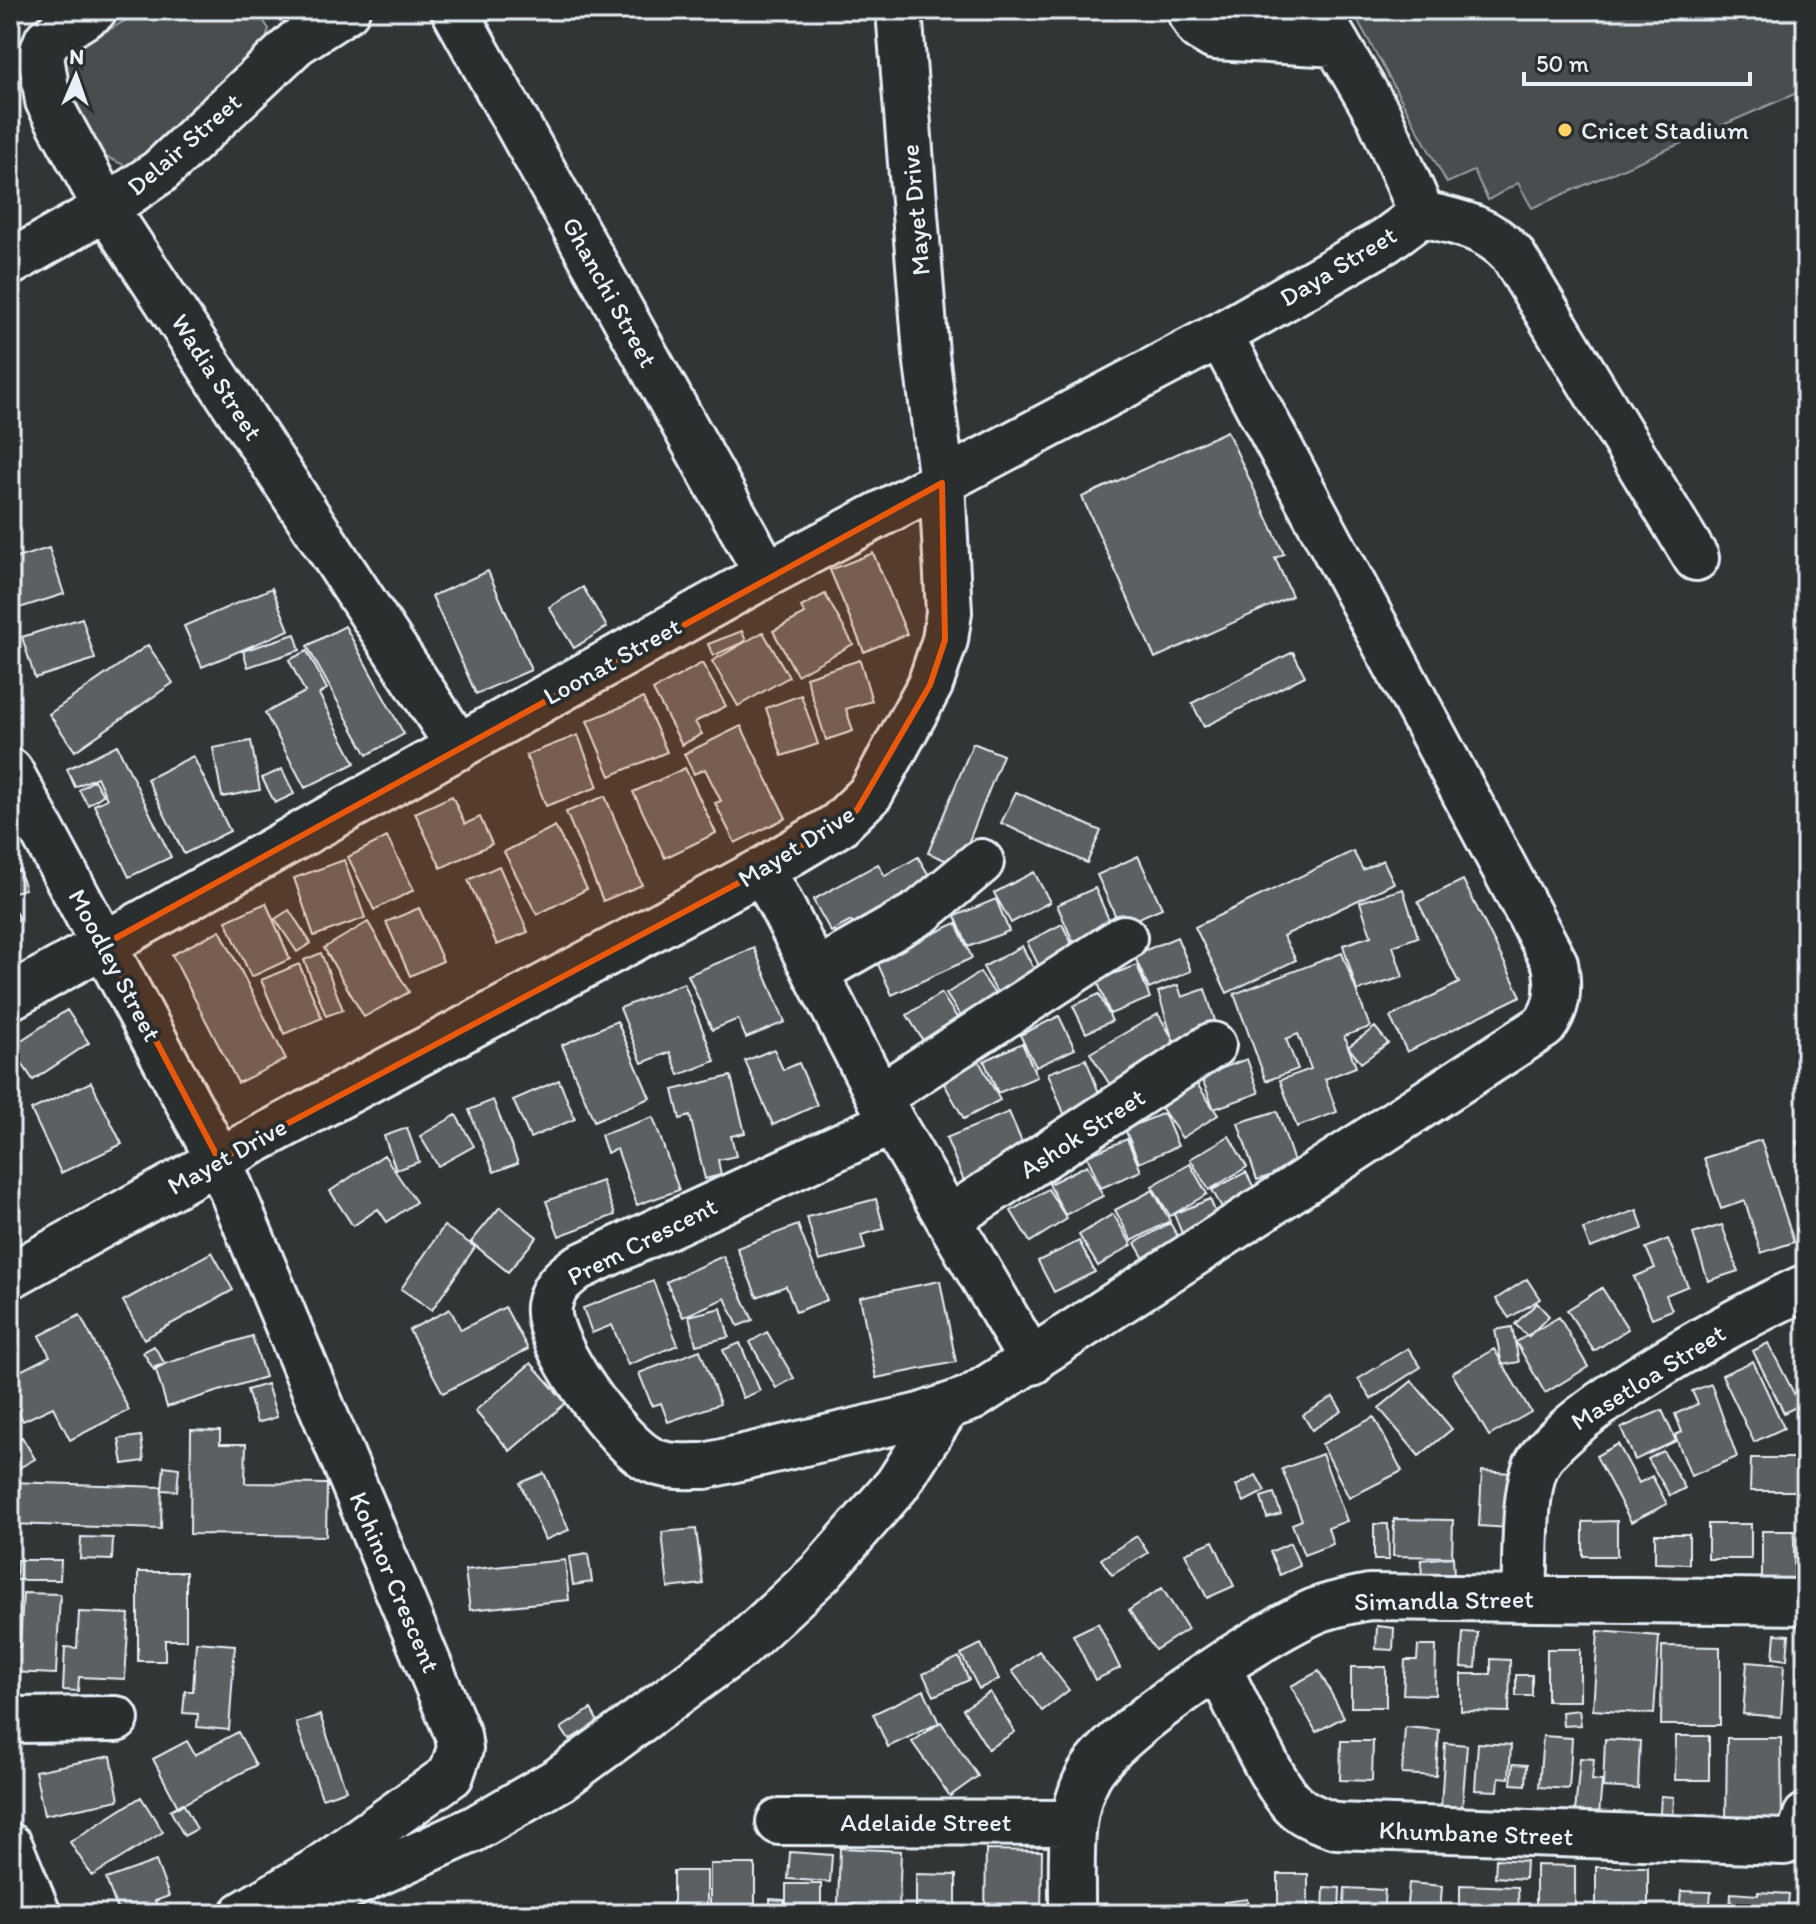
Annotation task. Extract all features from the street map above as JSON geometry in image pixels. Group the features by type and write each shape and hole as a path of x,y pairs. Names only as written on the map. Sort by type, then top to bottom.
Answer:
{"street":[{"name":"Wadia Street","path":"94,10 47,40 41,56 48,101 106,208 459,747"},
{"name":"Delair Street","path":"10,263 106,208 159,172 287,26 347,10"},
{"name":"Ghanchi Street","path":"454,10 767,574"},
{"name":"Mayet Drive","path":"10,1276 219,1160 763,870 857,810 886,770 930,685 945,640 949,612 942,483 926,354 899,10"},
{"path":"1189,10 1199,28 1214,37 1327,27"},
{"name":"Daya Street","path":"1220,335 1385,241 1422,214 1379,116 1327,27"},
{"path":"1422,214 1480,229 1498,239 1512,254 1696,558"},
{"name":"Loonat Street","path":"10,997 767,574 1220,335"},
{"name":"Prem Crescent","path":"886,1110 577,1268 555,1286 548,1308 556,1340 583,1385 624,1439 651,1460 669,1466 705,1466 947,1407 972,1398 1032,1362 1544,1026 1557,999 1555,963 1220,335"},
{"name":"Moodley Street","path":"10,771 219,1160"},
{"path":"816,972 921,912 981,862"},
{"path":"763,870 886,1110 1032,1362"},
{"path":"886,1110 1124,938"},
{"name":"Ashok Street","path":"950,1218 1213,1045"},
{"name":"Kohinor Crescent","path":"219,1160 453,1720 460,1749 451,1775 316,1871 243,1914"},
{"name":"Masetloa Street","path":"1524,1598 1530,1489 1536,1466 1566,1428 1727,1327 1806,1287"},
{"path":"251,1914 310,1904 474,1829 560,1779 740,1647 821,1572 897,1485 947,1407"},
{"name":"Simandla Street","path":"1072,1914 1074,1823 1087,1778 1101,1757 1129,1730 1219,1669 1285,1627 1337,1603 1369,1597 1806,1602"},
{"name":"Khumbane Street","path":"1219,1669 1281,1788 1295,1806 1312,1818 1336,1826 1784,1842 1799,1836 1806,1816"},
{"path":"10,1720 116,1719"},
{"name":"Adelaide Street","path":"779,1822 1074,1823"},
{"path":"10,1846 38,1914"}],"highlighted area":[{"path":"942,483 945,640 930,685 857,810 763,870 219,1160 105,944"}],"shaded area":[{"path":"144,10 256,10 269,29 261,57 141,163 126,166 102,155 62,79 61,64 68,53"},
{"name":"Cricet Stadium","path":"1352,10 1806,10 1806,89 1532,208 1518,183 1488,200 1474,171 1447,183"}],"building":[{"path":"1227,431 1284,554 1275,558 1292,596 1155,658 1082,497"},
{"path":"49,548 64,594 10,611 10,560"},
{"path":"873,553 907,634 864,652 830,570"},
{"path":"488,571 531,670 476,694 432,596"},
{"path":"583,587 607,627 574,648 549,607"},
{"path":"272,588 289,630 202,667 184,626"},
{"path":"825,594 853,644 797,675 773,631 805,614 801,607"},
{"path":"82,618 95,659 35,678 22,637"},
{"path":"345,626 404,734 367,755 307,646"},
{"path":"742,631 746,641 713,656 708,644"},
{"path":"763,632 789,677 738,706 712,661"},
{"path":"295,634 300,650 248,667 243,651"},
{"path":"148,645 173,683 75,751 49,714"},
{"path":"307,651 327,689 319,694 355,763 305,788 265,713 305,692 289,660"},
{"path":"1293,652 1305,676 1204,727 1192,703"},
{"path":"860,660 872,701 846,709 853,731 826,740 806,677"},
{"path":"702,663 726,706 695,722 702,734 682,745 653,690"},
{"path":"801,695 818,744 782,756 766,708"},
{"path":"643,698 667,752 610,776 587,721"},
{"path":"741,726 786,818 735,843 715,803 721,801 705,769 694,774 684,754"},
{"path":"578,735 598,787 546,806 526,755"},
{"path":"251,741 260,790 222,797 213,748"},
{"path":"973,743 1003,755 959,866 928,853"},
{"path":"117,745 171,857 129,877 94,805 107,799 97,777 75,787 67,769"},
{"path":"193,756 230,831 184,854 147,779"},
{"path":"685,768 716,833 665,858 633,792"},
{"path":"282,769 294,794 275,803 262,778"},
{"path":"94,780 103,795 88,805 79,790"},
{"path":"1016,792 1101,831 1087,863 1001,823"},
{"path":"452,796 465,824 480,817 492,844 441,868 415,813"},
{"path":"605,796 642,885 603,901 566,812"},
{"path":"555,826 587,889 537,915 504,852"},
{"path":"387,837 414,890 374,910 348,857"},
{"path":"1353,851 1363,870 1383,860 1394,883 1283,936 1296,960 1227,993 1195,927"},
{"path":"1138,856 1162,908 1120,926 1097,875"},
{"path":"918,857 936,887 857,931 851,921 831,932 813,900 878,864 885,876"},
{"path":"344,860 365,918 314,936 294,878"},
{"path":"499,866 528,932 497,945 468,880"},
{"path":"19,870 25,889 10,893 10,873"},
{"path":"1034,872 1050,902 1011,923 994,893"},
{"path":"1463,880 1521,996 1407,1052 1390,1017 1459,983 1418,902"},
{"path":"1095,888 1117,938 1079,955 1057,905"},
{"path":"1403,889 1418,937 1393,946 1403,977 1357,991 1343,945 1371,936 1360,902"},
{"path":"996,899 1009,931 968,947 955,916"},
{"path":"10,901 19,919 10,924"},
{"path":"266,903 290,959 251,977 226,921"},
{"path":"419,908 443,961 410,976 386,922"},
{"path":"289,910 311,943 297,952 275,919"},
{"path":"368,922 409,992 364,1017 324,948"},
{"path":"956,923 972,958 892,995 876,960"},
{"path":"1062,924 1076,952 1041,970 1027,942"},
{"path":"220,930 286,1059 238,1083 172,955"},
{"path":"1177,937 1191,971 1149,989 1134,955"},
{"path":"1022,946 1039,979 1001,1000 983,967"},
{"path":"754,948 785,1022 746,1038 738,1019 712,1030 688,975"},
{"path":"321,953 343,1010 326,1016 304,960"},
{"path":"1342,953 1370,1027 1344,1036 1356,1067 1325,1079 1337,1112 1297,1127 1280,1080 1311,1069 1298,1034 1286,1039 1298,1069 1266,1081 1234,994"},
{"path":"299,964 322,1018 284,1034 261,980"},
{"path":"1137,965 1150,998 1110,1014 1097,980"},
{"path":"980,972 1001,1003 967,1026 946,994"},
{"path":"684,983 715,1061 679,1075 670,1052 642,1063 620,1008"},
{"path":"1178,985 1182,997 1205,989 1217,1027 1173,1041 1158,992"},
{"path":"941,993 964,1028 929,1050 907,1015"},
{"path":"1099,994 1112,1021 1086,1033 1073,1006"},
{"path":"67,1010 89,1043 33,1080 11,1047"},
{"path":"1158,1014 1178,1047 1112,1088 1090,1053"},
{"path":"1059,1016 1075,1049 1036,1067 1020,1035"},
{"path":"617,1021 650,1098 594,1121 562,1045"},
{"path":"1375,1027 1388,1043 1361,1063 1348,1047"},
{"path":"1022,1043 1037,1077 998,1093 984,1061"},
{"path":"774,1049 783,1070 799,1063 817,1105 773,1125 745,1061"},
{"path":"1086,1059 1102,1101 1065,1116 1048,1073"},
{"path":"1247,1059 1259,1093 1214,1109 1201,1076"},
{"path":"979,1061 1000,1100 964,1119 942,1080"},
{"path":"731,1076 745,1133 731,1136 736,1156 718,1160 721,1175 705,1179 690,1116 680,1119 673,1090"},
{"path":"559,1080 575,1119 530,1138 513,1100"},
{"path":"1195,1081 1218,1115 1182,1138 1159,1104"},
{"path":"91,1082 122,1144 61,1173 31,1110"},
{"path":"493,1100 518,1163 494,1172 469,1110"},
{"path":"1277,1111 1296,1168 1257,1180 1238,1123"},
{"path":"1009,1112 1027,1154 969,1193 946,1138"},
{"path":"1164,1113 1178,1146 1139,1163 1125,1129"},
{"path":"456,1115 474,1146 438,1166 420,1136"},
{"path":"653,1117 679,1190 637,1205 617,1149 607,1153 601,1135"},
{"path":"407,1128 419,1162 396,1170 384,1136"},
{"path":"1229,1136 1247,1167 1209,1190 1190,1159"},
{"path":"1127,1139 1141,1171 1101,1188 1087,1156"},
{"path":"1761,1140 1794,1242 1761,1253 1745,1201 1721,1209 1704,1158"},
{"path":"1806,1140 1806,1157 1799,1158 1796,1142"},
{"path":"384,1155 416,1202 387,1222 378,1209 353,1226 330,1191"},
{"path":"1190,1164 1207,1194 1170,1216 1152,1186"},
{"path":"1087,1165 1103,1196 1065,1215 1049,1184"},
{"path":"1246,1172 1257,1194 1224,1211 1212,1190"},
{"path":"602,1181 615,1215 559,1236 546,1201"},
{"path":"1048,1189 1067,1219 1030,1242 1011,1211"},
{"path":"1153,1190 1170,1221 1132,1241 1115,1210"},
{"path":"876,1199 884,1229 861,1235 865,1249 819,1261 807,1217"},
{"path":"1210,1199 1219,1221 1183,1236 1174,1214"},
{"path":"500,1207 537,1237 508,1272 471,1242"},
{"path":"1637,1210 1643,1229 1590,1248 1583,1229"},
{"path":"1113,1214 1132,1245 1098,1266 1079,1235"},
{"path":"1170,1223 1182,1244 1147,1264 1135,1243"},
{"path":"798,1225 827,1300 796,1312 786,1286 757,1297 737,1248"},
{"path":"1722,1225 1738,1271 1708,1281 1693,1234"},
{"path":"444,1226 475,1247 432,1310 401,1289"},
{"path":"1668,1239 1688,1286 1666,1295 1672,1310 1652,1318 1634,1277 1655,1268 1646,1248"},
{"path":"1079,1241 1095,1272 1054,1292 1038,1261"},
{"path":"212,1252 233,1290 144,1339 123,1301"},
{"path":"723,1256 753,1320 738,1326 725,1298 683,1317 666,1282"},
{"path":"1527,1279 1540,1299 1509,1318 1496,1299"},
{"path":"653,1281 678,1345 628,1365 612,1325 592,1333 583,1308"},
{"path":"940,1281 956,1362 876,1378 860,1297"},
{"path":"1602,1288 1628,1329 1594,1351 1567,1310"},
{"path":"1537,1303 1549,1316 1528,1337 1515,1324"},
{"path":"505,1307 528,1349 443,1393 409,1330 450,1309 461,1330"},
{"path":"721,1308 729,1337 696,1345 689,1316"},
{"path":"80,1315 129,1410 70,1440 53,1407 23,1421 10,1395 10,1376 50,1356 39,1336"},
{"path":"1559,1317 1588,1367 1545,1393 1516,1342"},
{"path":"1512,1327 1519,1362 1502,1365 1495,1330"},
{"path":"767,1332 794,1378 776,1388 750,1342"},
{"path":"252,1336 265,1377 167,1407 155,1367"},
{"path":"740,1343 760,1391 743,1398 723,1350"},
{"path":"1768,1343 1800,1405 1784,1413 1753,1351"},
{"path":"154,1346 165,1364 154,1370 143,1352"},
{"path":"1408,1348 1421,1367 1371,1399 1358,1379"},
{"path":"1494,1349 1531,1412 1489,1436 1452,1373"},
{"path":"700,1350 720,1404 668,1422 661,1403 652,1406 639,1373"},
{"path":"1753,1361 1784,1428 1754,1442 1722,1375"},
{"path":"531,1363 566,1403 510,1451 475,1411"},
{"path":"1412,1381 1452,1429 1419,1456 1379,1408"},
{"path":"267,1384 277,1417 257,1423 247,1390"},
{"path":"1711,1384 1737,1457 1691,1476 1675,1435 1682,1432 1675,1414 1698,1404 1692,1391"},
{"path":"1333,1397 1342,1411 1312,1430 1303,1415"},
{"path":"1662,1410 1676,1441 1635,1460 1621,1428"},
{"path":"1374,1417 1402,1471 1349,1498 1322,1444"},
{"path":"191,1430 220,1431 220,1444 246,1444 245,1483 327,1484 326,1536 190,1534"},
{"path":"141,1436 144,1461 123,1464 119,1439"},
{"path":"22,1437 35,1459 10,1473 10,1443"},
{"path":"1618,1444 1639,1483 1652,1476 1667,1504 1631,1522 1596,1456"},
{"path":"1663,1451 1685,1488 1670,1496 1648,1459"},
{"path":"1322,1454 1347,1521 1328,1528 1333,1544 1304,1555 1292,1524 1302,1520 1282,1469"},
{"path":"1751,1458 1799,1458 1799,1491 1750,1491"},
{"path":"164,1466 179,1468 177,1491 162,1490"},
{"path":"1482,1471 1512,1473 1509,1528 1479,1526"},
{"path":"544,1473 569,1530 545,1540 520,1483"},
{"path":"1256,1475 1265,1491 1244,1502 1236,1486"},
{"path":"10,1482 162,1487 161,1529 10,1524"},
{"path":"1274,1493 1281,1514 1267,1518 1261,1497"},
{"path":"1394,1519 1453,1520 1452,1557 1393,1556"},
{"path":"1617,1521 1617,1556 1583,1556 1583,1522"},
{"path":"1374,1524 1388,1524 1389,1560 1374,1560"},
{"path":"1708,1524 1751,1524 1751,1559 1708,1559"},
{"path":"696,1529 703,1584 668,1588 662,1532"},
{"path":"1762,1531 1794,1531 1794,1578 1762,1578"},
{"path":"1655,1534 1689,1534 1689,1564 1655,1563"},
{"path":"1137,1536 1148,1553 1112,1575 1101,1559"},
{"path":"81,1537 113,1538 112,1560 80,1559"},
{"path":"1213,1541 1234,1586 1207,1598 1185,1553"},
{"path":"1290,1543 1300,1566 1280,1575 1270,1552"},
{"path":"588,1554 592,1582 573,1585 569,1557"},
{"path":"1453,1557 1454,1575 1422,1578 1421,1560"},
{"path":"17,1560 61,1560 60,1580 16,1580"},
{"path":"565,1560 569,1600 470,1610 465,1570"},
{"path":"138,1572 186,1572 186,1640 165,1640 165,1661 138,1661"},
{"path":"1162,1588 1188,1629 1155,1650 1129,1610"},
{"path":"23,1593 60,1594 56,1674 10,1672 10,1646 20,1647"},
{"path":"79,1612 129,1614 125,1679 79,1677 78,1691 63,1690 65,1647 77,1648"},
{"path":"1098,1623 1120,1668 1095,1680 1073,1635"},
{"path":"1377,1626 1394,1628 1393,1650 1376,1649"},
{"path":"1598,1631 1659,1636 1654,1714 1593,1710"},
{"path":"1463,1632 1478,1633 1476,1668 1461,1667"},
{"path":"1775,1634 1789,1635 1787,1660 1773,1658"},
{"path":"196,1642 235,1645 229,1730 197,1727 198,1714 183,1713 185,1691 193,1691"},
{"path":"981,1644 999,1679 979,1689 961,1654"},
{"path":"1418,1646 1436,1646 1435,1695 1403,1694 1405,1660 1417,1660"},
{"path":"1662,1646 1720,1647 1720,1725 1661,1725"},
{"path":"1547,1649 1580,1649 1580,1701 1547,1701"},
{"path":"1039,1651 1069,1690 1042,1711 1012,1671"},
{"path":"959,1657 969,1680 934,1696 923,1674"},
{"path":"1491,1659 1510,1660 1509,1712 1461,1711 1461,1674 1491,1674"},
{"path":"1747,1662 1784,1665 1781,1717 1743,1714"},
{"path":"1351,1667 1386,1667 1386,1707 1351,1707"},
{"path":"1319,1671 1344,1717 1316,1732 1291,1686"},
{"path":"1516,1675 1532,1675 1532,1696 1516,1696"},
{"path":"924,1690 939,1723 888,1747 873,1714"},
{"path":"990,1692 1015,1732 988,1749 963,1709"},
{"path":"591,1709 598,1722 569,1740 561,1728"},
{"path":"1579,1710 1581,1725 1563,1726 1562,1712"},
{"path":"320,1715 346,1790 322,1798 296,1723"},
{"path":"941,1722 978,1776 950,1796 912,1742"},
{"path":"1405,1727 1439,1730 1436,1776 1402,1774"},
{"path":"238,1732 256,1765 178,1807 153,1759 187,1741 195,1755"},
{"path":"1543,1736 1572,1738 1569,1789 1539,1787"},
{"path":"1676,1736 1709,1736 1709,1780 1675,1780"},
{"path":"1727,1738 1781,1738 1782,1821 1726,1821"},
{"path":"1605,1739 1640,1741 1638,1789 1603,1787"},
{"path":"1341,1741 1373,1741 1372,1781 1340,1780"},
{"path":"1445,1743 1467,1745 1462,1809 1441,1807"},
{"path":"1478,1743 1511,1745 1509,1778 1499,1777 1498,1791 1475,1790"},
{"path":"111,1756 119,1800 44,1815 35,1771"},
{"path":"1580,1758 1594,1759 1592,1780 1602,1781 1599,1815 1575,1813"},
{"path":"1513,1764 1527,1765 1526,1785 1511,1784"},
{"path":"1661,1796 1674,1797 1673,1815 1660,1814"},
{"path":"141,1797 163,1832 92,1876 70,1842"},
{"path":"183,1803 197,1829 184,1836 170,1810"},
{"path":"840,1848 901,1851 899,1911 839,1914 855,1913 855,1904 838,1904"},
{"path":"986,1850 1042,1851 1041,1914 985,1914"},
{"path":"790,1852 832,1855 830,1882 788,1879"},
{"path":"1496,1859 1526,1861 1525,1879 1495,1877"},
{"path":"156,1861 169,1896 155,1901 159,1914 119,1914 106,1879"},
{"path":"710,1864 755,1864 755,1912 710,1912"},
{"path":"1536,1865 1575,1866 1575,1914 1536,1914"},
{"path":"1596,1867 1648,1867 1648,1914 1596,1914"},
{"path":"1805,1867 1806,1914 1803,1914 1802,1904"},
{"path":"673,1871 707,1871 707,1908 673,1908"},
{"path":"916,1874 956,1875 956,1914 916,1914"},
{"path":"1278,1874 1308,1874 1308,1914 1278,1914"},
{"path":"1409,1883 1442,1886 1440,1914 1406,1914"},
{"path":"786,1884 821,1884 821,1914 786,1914"},
{"path":"1460,1885 1518,1887 1519,1914 1460,1914"},
{"path":"1324,1887 1340,1888 1339,1914 1323,1914"},
{"path":"1345,1888 1385,1890 1383,1914 1343,1914"},
{"path":"1681,1891 1711,1892 1709,1914 1679,1914"},
{"path":"1758,1892 1789,1894 1787,1914 1730,1914 1731,1893 1758,1895"},
{"path":"770,1899 784,1900 784,1914 770,1914"},
{"path":"1247,1899 1249,1914 1226,1914 1224,1902"},
{"path":"973,1906 987,1906 986,1914 973,1914"}],"place":[{"name":"Cricet Stadium","path":"1565,130"}]}
